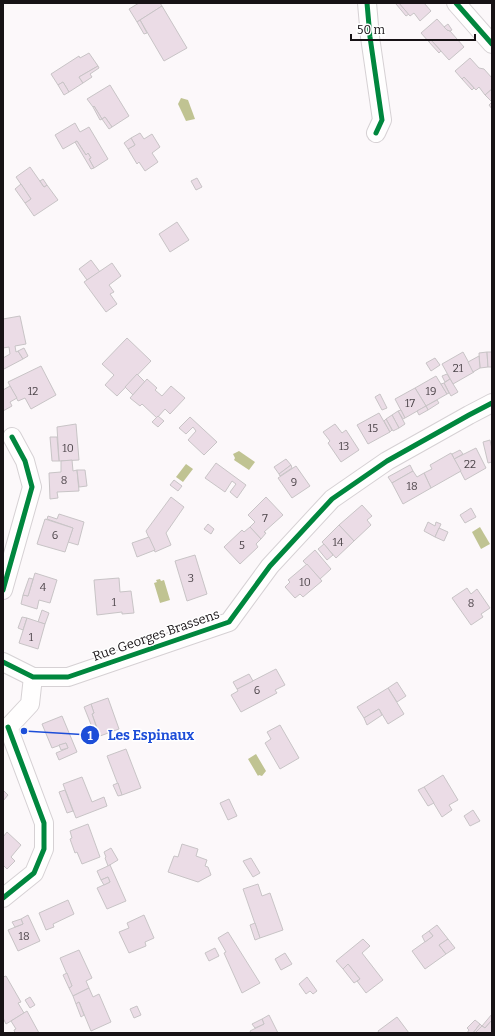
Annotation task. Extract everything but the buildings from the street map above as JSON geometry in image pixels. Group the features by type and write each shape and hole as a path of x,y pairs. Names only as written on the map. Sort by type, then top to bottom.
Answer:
{"street":[{"path":"367,3 370,37 382,120 376,133"},
{"path":"456,3 492,44"},
{"name":"Rue Georges Brassens","path":"33,677 68,677 229,622 270,566 332,499 387,460 492,403"},
{"path":"3,590 32,487 25,462 12,437"},
{"path":"3,662 33,677 30,704 6,730 44,823 44,849 34,873 3,898"}],"shaded area":[{"path":"181,98 188,100 195,119 186,121 178,104"},
{"path":"239,451 255,462 249,470 234,460 235,458 233,454"},
{"path":"186,464 193,469 183,482 176,477"},
{"path":"480,527 490,544 481,549 472,532"},
{"path":"160,579 161,581 164,580 170,600 160,603 154,583 157,582 156,580"},
{"path":"256,754 266,771 262,776 258,776 248,759"}],"cycle path":[{"path":"367,3 370,37 382,120 376,133"},
{"path":"456,3 492,44"},
{"path":"3,662 33,677 68,677 229,622 270,566 332,499 387,461 492,403"},
{"path":"3,590 32,487 25,461 12,437"},
{"path":"3,898 34,873 44,849 44,823 8,727"}],"place":[{"name":"Les Espinaux","path":"24,731"}]}
